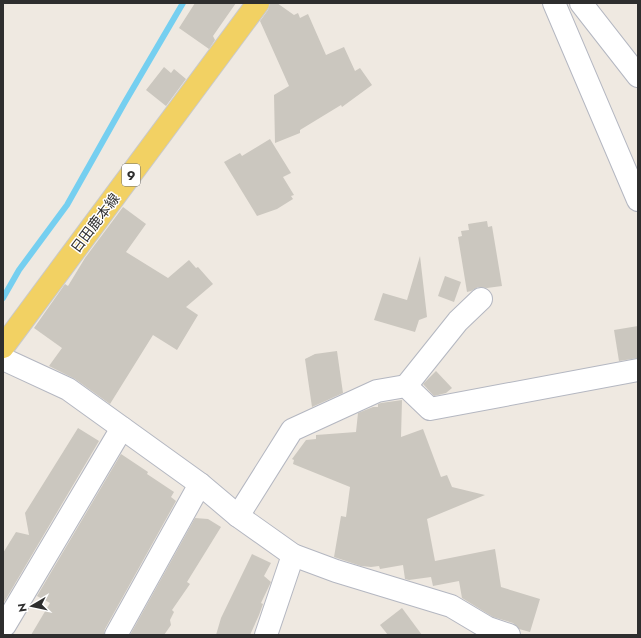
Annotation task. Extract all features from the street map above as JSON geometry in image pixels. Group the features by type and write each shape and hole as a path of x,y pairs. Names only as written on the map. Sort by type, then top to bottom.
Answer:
{"main road":[{"name":"日田鹿本線","path":"3,348 258,3"}],"street":[{"path":"554,3 638,200"},
{"path":"581,3 638,76"},
{"path":"238,516 292,430 377,391 406,386 458,321 481,299"},
{"path":"3,359 68,389 200,484 238,516 293,556 336,571 451,606 488,628 509,635"},
{"path":"406,386 430,409 638,370"},
{"path":"5,625 122,428"},
{"path":"116,635 200,484"},
{"path":"266,635 293,556"}],"building":[{"path":"195,3 236,3 213,36 215,40 209,49 179,28"},
{"path":"270,3 277,3 294,15 298,13 300,18 308,14 326,55 344,47 355,71 360,68 372,85 342,107 341,105 300,130 300,133 275,143 274,95 289,86 260,21 268,10"},
{"path":"164,67 171,73 174,69 186,79 166,106 146,90"},
{"path":"270,139 291,173 283,177 294,195 291,196 293,199 277,209 257,216 224,162 240,153 242,156"},
{"path":"123,207 146,224 126,252 168,278 189,260 196,268 198,267 213,284 186,307 198,315 177,350 153,335 110,404 75,379 49,366 62,348 34,328 65,284 68,286 85,258"},
{"path":"487,221 488,227 492,226 502,286 487,288 478,287 467,292 458,237 462,236 461,231 469,230 468,224"},
{"path":"420,256 427,317 419,320 415,332 374,320 383,293 407,300"},
{"path":"445,276 461,282 454,302 438,296"},
{"path":"638,326 638,358 619,361 614,330"},
{"path":"337,351 343,393 312,407 305,359 315,354"},
{"path":"436,371 452,388 446,393 434,396 423,384"},
{"path":"402,400 401,437 423,429 441,477 447,475 452,487 485,495 427,519 435,561 495,549 501,587 540,599 530,632 519,629 513,623 493,617 462,598 459,581 433,586 431,577 409,580 405,579 403,565 380,569 379,566 361,566 334,557 341,516 346,517 350,487 293,464 294,460 292,459 306,440 316,439 316,435 356,432 358,413 373,407 378,407 378,404 381,403"},
{"path":"78,428 99,441 3,604 3,553 16,532 29,535 25,513"},
{"path":"121,454 174,492 171,497 176,501 105,629 104,635 31,635 50,603 37,596"},
{"path":"195,518 208,519 221,527 187,582 190,584 172,610 174,612 170,620 171,625 164,635 130,635"},
{"path":"252,554 271,563 264,576 271,582 261,603 263,604 259,615 250,635 216,635 221,618"},
{"path":"402,608 422,635 388,635 380,625"}],"waterway":[{"path":"3,298 19,270 67,205 183,3"}]}
